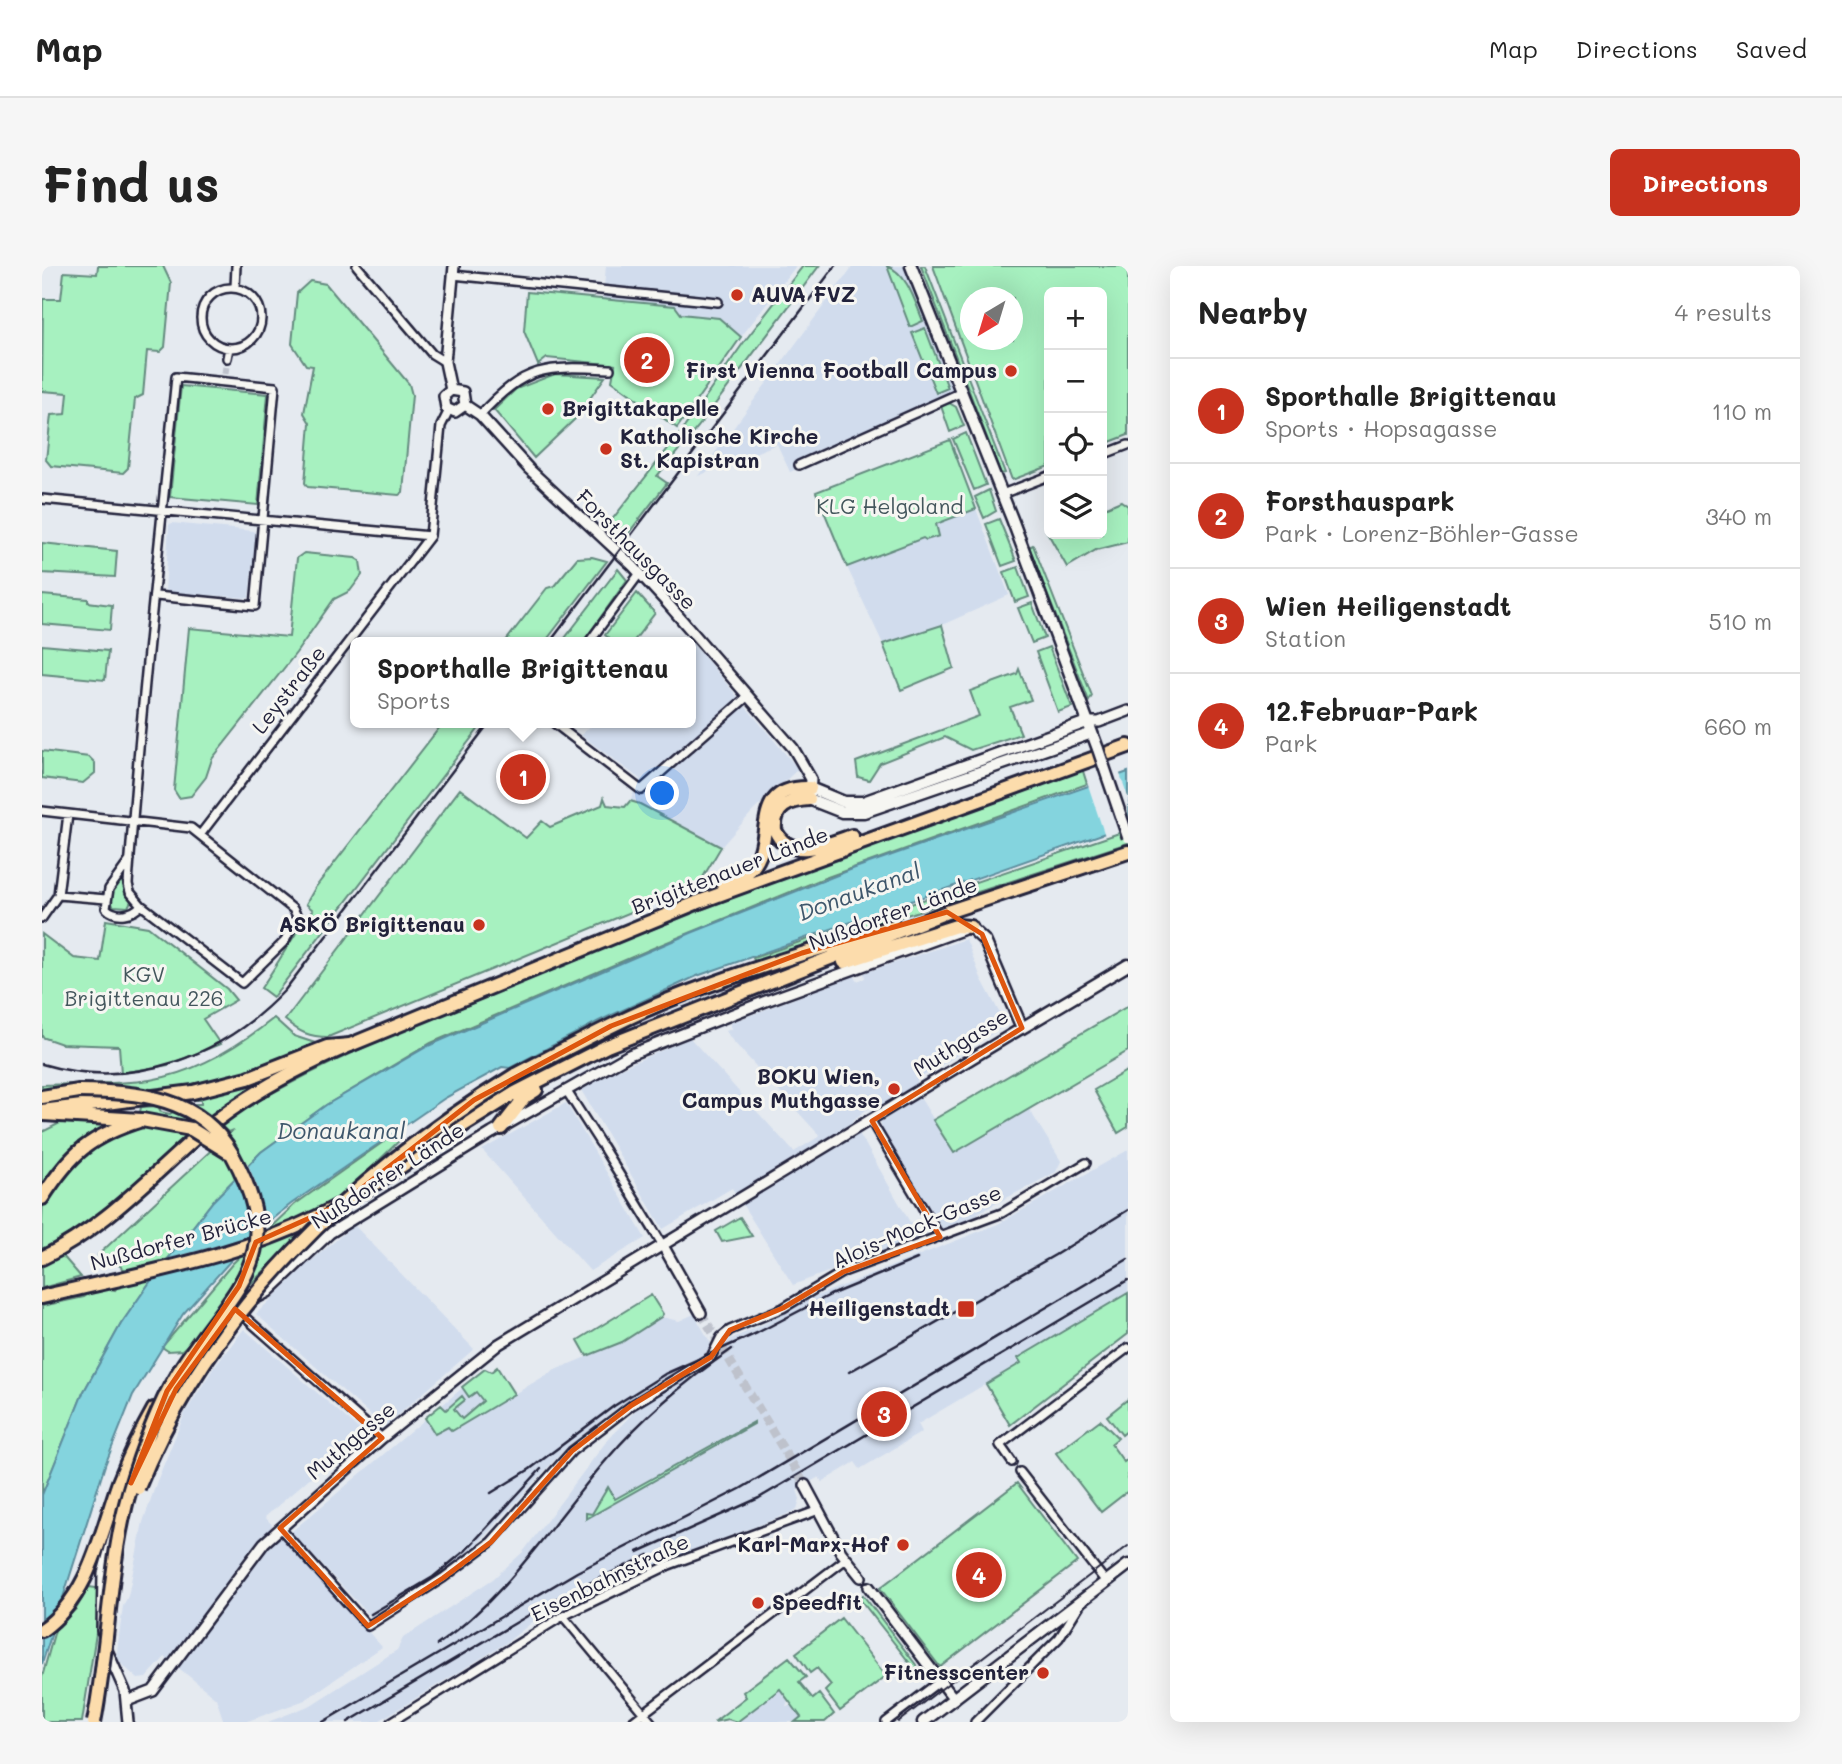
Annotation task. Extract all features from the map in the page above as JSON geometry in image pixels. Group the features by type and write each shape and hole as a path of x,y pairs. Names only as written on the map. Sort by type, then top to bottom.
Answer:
{"highway":[{"name":"Brigittenauer Lände","path":"350,1045 696,903 1128,746"},
{"path":"696,903 712,889 742,877 752,868 758,858 765,818 772,803 787,791 810,793"},
{"path":"810,793 788,802 775,819 778,836 795,849 830,844 883,827 897,828"},
{"name":"Nußdorfer Lände","path":"335,1207 451,1133 566,1066 651,1028 947,912 1128,852"},
{"path":"120,1538 160,1434 198,1369 269,1280 352,1194 435,1126 514,1075 611,1026 720,982 802,953 947,912"},
{"path":"766,984 804,975 956,926 970,927"},
{"path":"501,1128 525,1097 651,1028"},
{"path":"42,1113 193,1092 248,1078 327,1047 350,1045"},
{"path":"42,1258 80,1236 141,1188 203,1132 253,1095 350,1045"},
{"path":"42,1097 79,1091 145,1094 181,1106 212,1128 233,1157 247,1180 256,1211 253,1258 238,1289 167,1391 132,1452 79,1591 54,1621 42,1630"},
{"path":"42,1113 142,1120 191,1129 233,1157"},
{"path":"42,1198 77,1151 112,1129 142,1120"},
{"name":"Nußdorfer Brücke","path":"42,1297 247,1245 313,1220 335,1207"},
{"path":"93,1722 120,1538 133,1477 167,1391"}],"main road":[{"path":"905,266 919,283"},
{"path":"914,266 1098,749 1128,838"},
{"name":"Brigittenauer Lände","path":"810,793 844,802 863,802 1087,722"},
{"name":"Brigittenauer Lände","path":"810,793 842,812 864,812 1092,733"},
{"path":"970,927 985,941 1022,1028"},
{"name":"Muthgasse","path":"1022,1028 1128,965"},
{"path":"923,1722 1128,1564"}],"street":[{"path":"235,287 236,266"},
{"path":"357,266 435,358 445,362"},
{"path":"449,410 443,399 450,390 445,362 453,270 718,302"},
{"path":"235,287 247,292 258,303 260,321 249,341 229,348 212,340 204,330 202,315 215,293 235,287"},
{"path":"227,358 229,348"},
{"path":"480,415 512,383 554,367 610,369"},
{"path":"42,811 134,820 191,828 293,909 296,916 291,933 242,983 141,905 130,892 130,859 134,820 156,596 176,377 225,378 275,387 255,606 156,596"},
{"path":"449,410 458,411 465,405 463,392 450,390"},
{"path":"799,465 962,392"},
{"name":"Forsthausgasse","path":"465,405 480,415 529,469 640,573 805,765 810,793"},
{"path":"42,499 430,536 441,426 449,410"},
{"path":"1107,453 1128,444"},
{"path":"1002,494 1044,478"},
{"name":"Leystraße","path":"352,637 430,536"},
{"path":"593,637 640,573"},
{"name":"Leystraße","path":"200,835 350,640"},
{"path":"560,728 641,790 748,696"},
{"path":"1087,722 1099,722 1128,711"},
{"path":"1092,733 1099,722"},
{"path":"42,918 58,895 68,814"},
{"path":"130,859 110,886 106,908 113,913 125,914 134,912 141,905"},
{"path":"58,895 106,899"},
{"name":"Nußdorfer Lände","path":"127,1701 102,1634 103,1573 124,1501 146,1449 176,1389 234,1309 268,1292 330,1233 501,1128 629,1055 766,1001 970,927"},
{"name":"Muthgasse","path":"127,1701 153,1690 264,1543 382,1438 504,1340 1022,1028"},
{"path":"566,1090 662,1244 701,1313"},
{"path":"871,1121 940,1237"},
{"name":"Alois-Mock-Gasse","path":"280,1528 368,1626 443,1578 491,1542 572,1451 632,1405 711,1357 722,1337 730,1330 783,1308 843,1272 1002,1213 1086,1163"},
{"path":"234,1309 382,1438"},
{"path":"1012,1462 1000,1445 1128,1348"},
{"path":"1020,1472 1106,1581"},
{"path":"805,1485 846,1559 861,1577"},
{"name":"Eisenbahnstraße","path":"391,1722 563,1616 669,1565 819,1510"},
{"path":"632,1722 846,1559"},
{"path":"869,1587 954,1699"},
{"path":"975,1722 1059,1638 1084,1599"},
{"path":"563,1616 651,1722"},
{"path":"886,1722 940,1681"},
{"path":"127,1701 128,1722"}],"highlighted area":[{"path":"947,912 982,934 1022,1028 872,1121 940,1237 843,1272 783,1308 730,1330 711,1357 632,1405 572,1451 491,1542 443,1578 368,1626 280,1528 382,1438 235,1309 176,1389 131,1483 167,1391 239,1286 256,1242 343,1203 474,1100 611,1026 802,953"}],"shaded area":[{"path":"606,266 796,266 741,337 719,318 681,314 675,306 603,299"},
{"path":"853,266 907,266 956,396 790,472 777,444 698,476"},
{"path":"976,509 1009,595 942,625 883,644 847,567 924,538 939,536 935,524"},
{"path":"172,523 254,531 256,534 249,598 165,592 169,525"},
{"path":"696,647 798,769 753,811 721,847 630,801 640,779 581,735 589,728 696,728"},
{"path":"966,939 981,978 1006,1025 917,1080 921,1099 954,1153 1029,1109 1061,1161 1056,1172 978,1213 978,1217 943,1230 883,1132 876,1102 852,1121 919,1238 793,1285 732,1188 663,1229 581,1090 612,1072 690,1038 794,1152 820,1136 731,1039 726,1031 731,1029 730,1023 850,977 855,976 857,981 865,978 864,973"},
{"path":"566,1103 645,1238 590,1271 482,1150"},
{"path":"1128,1150 1128,1293 1018,1358 1021,1363 918,1424 922,1432 860,1469 855,1462 822,1482 819,1477 805,1485 797,1490 800,1499 797,1509 785,1515 686,1553 562,1609 558,1602 506,1643 377,1722 268,1722 311,1705 397,1650 403,1638 493,1579 523,1552 609,1438 637,1409 726,1349 682,1369 613,1411 563,1451 474,1548 433,1580 372,1618 291,1532 485,1369 491,1372 497,1367 514,1394 555,1370 622,1342 661,1317 679,1321 694,1314 713,1347 762,1325 804,1301 998,1224"},
{"path":"354,1225 474,1349 384,1427 256,1314 305,1266"},
{"path":"244,1329 362,1432 265,1517 382,1647 305,1700 245,1722 224,1722 216,1698 165,1657 146,1678 138,1679 116,1659 123,1606 128,1596 143,1522 157,1481 185,1413 214,1367"},
{"path":"780,1689 788,1700 786,1706 793,1706 801,1718 795,1722 737,1722"}],"green space":[{"path":"98,266 163,266 171,283 165,347 160,352 147,351 143,395 135,399 128,468 123,473 51,466 46,460 51,415 66,414 68,393 42,391 43,299 61,299 64,272 97,274"},
{"path":"803,266 819,266 698,427 657,476 667,483 624,539 607,526 681,432 744,342"},
{"path":"887,266 906,282 923,321 910,327"},
{"path":"921,266 925,266 1005,473 1001,474"},
{"name":"First Vienna Football Campus","path":"933,266 1128,266 1128,435 1107,443 1107,287 1044,287 1044,468 1012,480 964,350 1023,350 1023,287 960,287 960,339"},
{"path":"310,281 326,284 409,384 412,395 403,492 399,495 308,487 305,483 310,423 304,413 313,366 306,365 292,344 297,293"},
{"path":"527,292 675,306 681,314 719,318 741,337 677,428 612,381 615,365 547,358 538,365 524,331"},
{"path":"925,328 948,388 936,393 912,333"},
{"path":"555,374 605,377 576,418 534,458 494,410 516,389"},
{"path":"181,386 268,394 258,505 170,497"},
{"path":"949,403 956,407 964,426 950,432 941,406"},
{"path":"966,433 986,485 974,490 953,439"},
{"name":"KLG Helgoland","path":"950,440 976,509 936,524 939,536 926,540 923,538 847,567 816,492"},
{"path":"989,490 996,511 984,518 975,497"},
{"path":"1121,501 1128,506 1128,542 1096,550 1067,567 1051,539 1107,539 1107,507"},
{"path":"999,519 1016,561 1002,566 986,524"},
{"path":"42,543 117,551 115,577 42,573"},
{"path":"1033,545 1092,696 1089,701 1029,547"},
{"path":"304,553 355,558 360,561 362,575 350,591 334,599 296,653 212,759 206,777 191,796 179,798 174,790 189,628 289,637 297,558"},
{"path":"592,557 607,561 549,637 509,637 547,588 554,586 577,558"},
{"path":"1018,567 1029,597 1015,602 1004,572"},
{"path":"618,569 627,580 587,637 566,637"},
{"path":"637,593 655,613 637,637 605,635"},
{"path":"42,595 88,599 88,602 112,605 110,630 42,624"},
{"path":"1032,603 1045,638 1032,643 1018,608"},
{"path":"942,625 954,668 901,690 883,644"},
{"path":"42,645 108,651 105,680 42,674"},
{"path":"1049,647 1072,707 1058,712 1036,652"},
{"path":"1019,669 1031,700 1010,707 1021,734 971,750 945,737 880,763 869,780 858,777 856,762 979,716 970,691 1017,674"},
{"path":"439,728 479,728 273,997 261,988 313,910 306,904 315,888"},
{"path":"42,751 89,757 95,763 95,773 83,783 42,778"},
{"path":"1082,768 1087,784 822,879 665,943 431,1043 326,1105 261,1152 213,1201 150,1282 121,1324 83,1393 42,1495 42,1306 84,1297 101,1286 115,1290 128,1273 111,1258 104,1262 98,1255 233,1130 228,1132 219,1124 304,1076 438,1015 763,886"},
{"name":"ASKÖ Brigittenau","path":"460,789 526,838 542,821 550,827 602,805 604,798 607,805 625,807 630,801 640,804 721,847 699,884 328,1037 310,1035 295,1028 285,1020"},
{"path":"1128,830 1128,843 756,964 753,958"},
{"path":"121,880 131,901 128,907 113,906 111,899"},
{"name":"KGV Brigittenau 226","path":"106,920 148,927 227,989 236,1000 203,1019 220,1044 168,1065 121,1073 119,1046 62,1044 42,1037 42,934 74,958 100,961"},
{"path":"1128,1006 1128,1051 954,1153 933,1120"},
{"path":"274,1018 294,1036 318,1044 262,1066 205,1083 150,1093 42,1106 42,1102 83,1097 82,1085 42,1090 42,1085 123,1083 167,1076 216,1057"},
{"path":"1128,1070 1128,1127 1118,1133 1094,1090"},
{"path":"269,1078 247,1091 109,1208 42,1252 43,1203 59,1176 81,1154 108,1138 137,1128 141,1107 158,1106 161,1112 170,1114 184,1104 201,1104 201,1100 174,1100"},
{"path":"64,1121 106,1125 69,1152 42,1190 42,1132"},
{"path":"393,1135 398,1142 182,1350 168,1351 162,1347 233,1263 294,1205"},
{"path":"740,1217 752,1236 722,1242 716,1231"},
{"path":"62,1255 81,1277 42,1288 42,1266"},
{"path":"1128,1293 1128,1334 1010,1425 986,1384 1021,1363 1018,1358"},
{"path":"651,1295 663,1314 661,1317 622,1342 587,1356 578,1340"},
{"path":"497,1367 514,1394 452,1431 448,1427 435,1434 425,1418 441,1405 446,1410 462,1396 465,1400 454,1409 462,1419 483,1401 476,1392 469,1397 462,1387 485,1369 491,1372"},
{"path":"1128,1399 1128,1430 1122,1435 1107,1416"},
{"path":"1100,1420 1118,1438 1111,1444 1124,1462 1128,1459 1128,1491 1101,1512 1056,1453"},
{"path":"754,1422 586,1519 586,1513 592,1514 608,1487 615,1499"},
{"path":"1017,1483 1077,1562 940,1667 880,1588"},
{"path":"89,1587 103,1589 82,1722 42,1722 42,1677 55,1630 76,1609"},
{"path":"863,1595 926,1678 923,1680 859,1598"},
{"path":"841,1618 886,1676 840,1711 825,1691 831,1685 817,1668 810,1673 796,1653"},
{"path":"789,1657 806,1677 799,1682 813,1699 819,1694 834,1714 825,1722 795,1722 801,1717 780,1689 737,1722 728,1719 714,1722 746,1697 743,1692"}],"water":[{"name":"Donaukanal","path":"1128,772 1128,825 697,976 599,1021 510,1068 502,1067 445,1098 291,1204 258,1230 183,1314 133,1395 105,1465 42,1664 42,1495 83,1393 121,1324 150,1282 213,1201 261,1152 326,1105 428,1046 691,933 855,868"}],"pier":[{"path":"1119,771 1128,797 1128,829 1105,836 1087,782"},
{"path":"247,1162 257,1186 263,1230 237,1257 148,1279 163,1260 250,1237 249,1209 234,1174"}],"tunnel":[{"path":"225,374 227,358"},
{"path":"701,1313 805,1485"}],"tram line":[{"path":"898,1722 1128,1546"}],"railway":[{"path":"554,637 835,266"},
{"path":"42,1064 76,1071 109,1073 142,1070 174,1062 204,1050 233,1034 260,1014 285,990 485,728"},
{"path":"849,1372 1055,1255 1128,1210"},
{"path":"491,1493 530,1469 614,1406 665,1374 757,1333 830,1295 917,1259"},
{"path":"323,1722 577,1572 740,1489 1128,1259"},
{"path":"638,1552 759,1498 1128,1280"},
{"path":"437,1645 462,1626 508,1581 608,1458 636,1428 682,1386 732,1349"},
{"path":"371,1614 433,1577 466,1550 541,1469"},
{"path":"348,1722 556,1599 649,1555"}],"place":[{"name":"AUVA FVZ","path":"737,295"},
{"name":"Forsthauspark","path":"647,360"},
{"name":"First Vienna Football Campus","path":"1011,371"},
{"name":"Brigittakapelle","path":"548,409"},
{"name":"Katholische Kirche St. Kapistran","path":"606,449"},
{"name":"Sporthalle Brigittenau","path":"523,777"},
{"name":"ASKÖ Brigittenau","path":"479,925"},
{"name":"BOKU Wien, Campus Muthgasse","path":"894,1089"},
{"name":"Heiligenstadt","path":"966,1309"},
{"name":"Wien Heiligenstadt","path":"884,1414"},
{"name":"Karl-Marx-Hof","path":"903,1545"},
{"name":"12.Februar-Park","path":"979,1575"},
{"name":"Speedfit","path":"758,1603"},
{"name":"Fitnesscenter","path":"1043,1673"}]}
